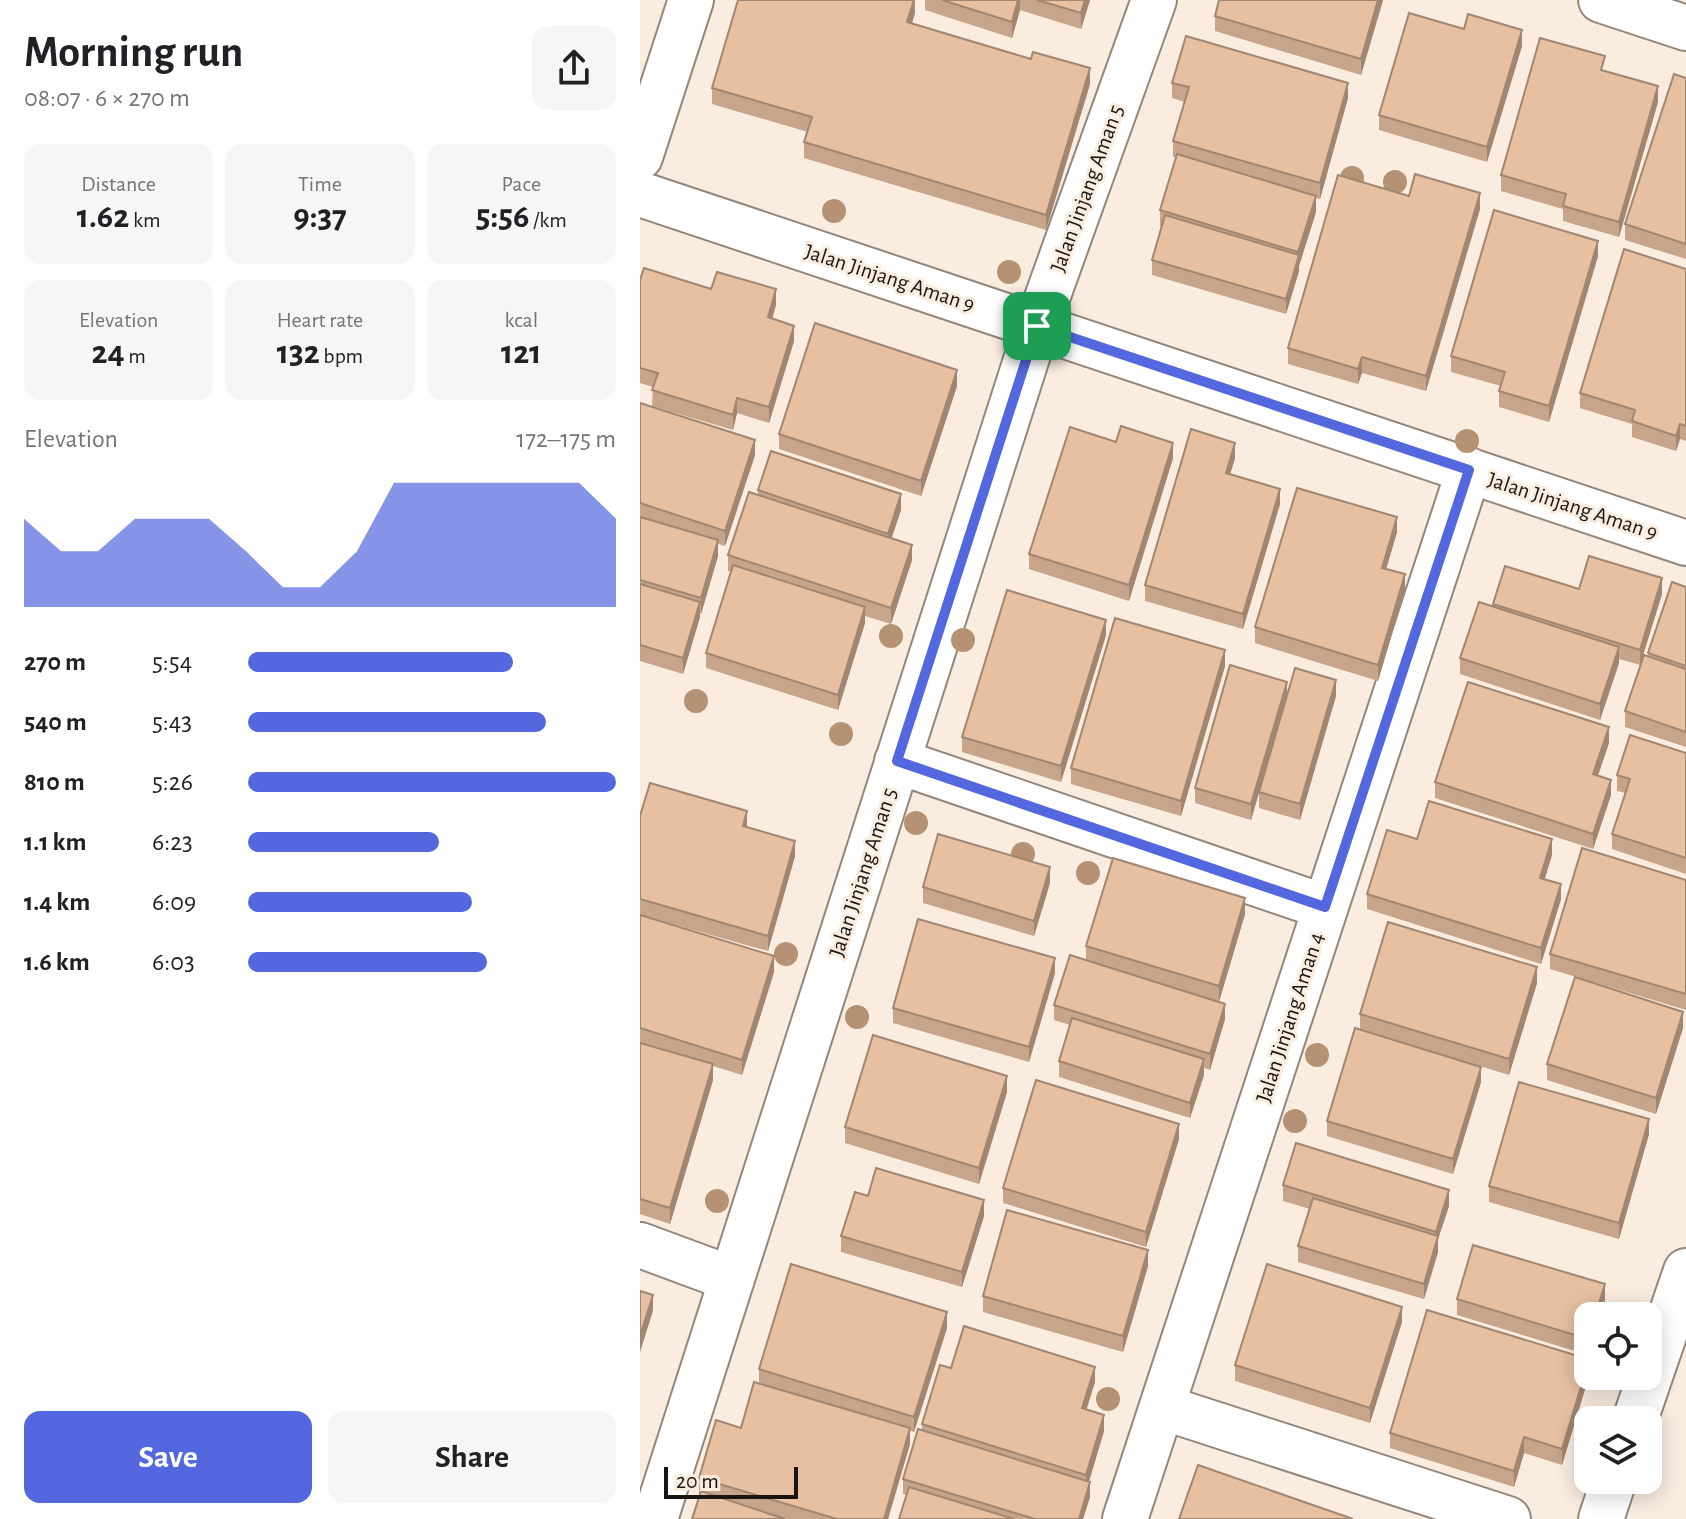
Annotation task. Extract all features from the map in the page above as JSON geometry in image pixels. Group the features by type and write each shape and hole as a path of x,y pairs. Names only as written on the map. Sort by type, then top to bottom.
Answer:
{"street":[{"path":"640,157 691,0"},
{"name":"Jalan Jinjang Aman 5","path":"655,1519 1037,326 1154,0"},
{"path":"1620,3 1686,28"},
{"name":"Jalan Jinjang Aman 9","path":"640,194 1686,543"},
{"name":"Jalan Jinjang Aman 4","path":"1125,1519 1469,470"},
{"path":"897,761 1325,907"},
{"path":"640,1245 732,1279"},
{"path":"1640,1406 1686,1271"},
{"path":"1162,1407 1508,1519"},
{"path":"1601,1519 1609,1494"}],"building":[{"path":"738,0 914,0 907,22 1031,59 1033,52 1090,68 1046,215 804,142 812,117 712,88"},
{"path":"942,0 1018,0 1012,22"},
{"path":"1037,0 1085,0 1081,13"},
{"path":"1219,0 1378,0 1361,59 1215,16"},
{"path":"1409,13 1464,29 1468,14 1522,30 1487,147 1379,115"},
{"path":"1186,36 1348,83 1320,183 1173,141 1189,87 1172,83"},
{"path":"1540,38 1605,56 1601,70 1658,86 1619,222 1563,206 1566,194 1501,175"},
{"path":"1674,74 1686,78 1686,244 1625,224"},
{"path":"1177,154 1316,196 1298,252 1160,210"},
{"path":"1415,174 1480,193 1426,376 1362,357 1358,369 1288,348 1338,175 1409,196"},
{"path":"1494,210 1598,241 1549,406 1499,391 1505,372 1451,356"},
{"path":"1165,215 1299,255 1286,299 1152,260"},
{"path":"1624,249 1686,269 1686,426 1680,424 1676,436 1632,421 1635,410 1580,393"},
{"path":"644,268 711,289 717,272 776,289 768,317 794,326 769,407 737,398 733,415 652,390 658,373 640,368 640,280"},
{"path":"815,323 957,370 921,481 779,434"},
{"path":"640,403 755,440 725,531 640,503"},
{"path":"1121,426 1173,443 1129,585 1029,554 1070,427 1116,442"},
{"path":"1191,429 1235,443 1226,473 1280,489 1243,614 1145,585"},
{"path":"771,451 901,494 888,534 758,490"},
{"path":"1297,488 1397,517 1382,568 1405,574 1378,665 1255,627"},
{"path":"749,492 912,545 891,608 728,555"},
{"path":"640,517 718,540 701,598 640,580"},
{"path":"1589,556 1662,578 1640,650 1493,604 1505,566 1579,589"},
{"path":"733,565 865,607 838,695 706,653"},
{"path":"1672,582 1686,587 1686,666 1648,653"},
{"path":"640,584 700,602 683,658 640,645"},
{"path":"1007,590 1106,620 1061,766 962,737"},
{"path":"1479,602 1619,647 1600,704 1460,658"},
{"path":"1115,618 1225,650 1181,801 1071,768"},
{"path":"1644,655 1686,669 1686,732 1625,711"},
{"path":"1230,665 1287,682 1251,804 1195,788"},
{"path":"1295,668 1336,680 1300,804 1259,792"},
{"path":"1468,682 1609,727 1593,774 1611,780 1593,834 1435,782"},
{"path":"1630,735 1686,753 1686,858 1612,834 1630,779 1617,775"},
{"path":"650,783 747,811 743,826 795,841 768,936 640,899 640,816"},
{"path":"1429,801 1552,839 1540,878 1561,884 1541,948 1367,894 1387,830 1417,839"},
{"path":"938,834 1050,867 1034,921 923,887"},
{"path":"1582,848 1686,880 1686,994 1550,954"},
{"path":"1113,858 1245,898 1219,986 1086,946"},
{"path":"640,915 774,956 742,1060 640,1028"},
{"path":"918,919 1055,958 1029,1047 893,1008"},
{"path":"1388,922 1537,967 1509,1059 1360,1014"},
{"path":"1070,955 1225,1004 1210,1054 1054,1005"},
{"path":"1575,977 1683,1012 1656,1098 1547,1064"},
{"path":"1072,1018 1204,1059 1190,1103 1059,1061"},
{"path":"1355,1028 1481,1067 1453,1159 1327,1121"},
{"path":"873,1035 1007,1076 979,1168 845,1127"},
{"path":"640,1043 713,1064 670,1208 640,1199"},
{"path":"1036,1080 1179,1124 1146,1232 1003,1188"},
{"path":"1519,1082 1649,1119 1619,1223 1489,1186"},
{"path":"1296,1143 1449,1190 1436,1232 1283,1185"},
{"path":"876,1168 984,1200 962,1272 841,1236 855,1192 868,1196"},
{"path":"1313,1198 1438,1236 1424,1284 1298,1246"},
{"path":"1007,1210 1148,1250 1123,1336 983,1296"},
{"path":"1473,1245 1605,1284 1599,1302 1574,1302 1574,1335 1457,1299"},
{"path":"791,1264 947,1312 914,1417 759,1369"},
{"path":"1267,1264 1402,1307 1370,1408 1235,1365"},
{"path":"640,1291 653,1295 640,1336"},
{"path":"1427,1310 1574,1355 1574,1390 1580,1390 1562,1449 1524,1437 1514,1471 1390,1433"},
{"path":"964,1326 1095,1367 1082,1408 1104,1415 1086,1475 922,1424 940,1365 951,1368"},
{"path":"754,1382 910,1428 884,1519 837,1519 699,1478 716,1420 741,1428"},
{"path":"918,1429 1090,1482 1079,1519 1035,1519 903,1479"},
{"path":"1198,1465 1353,1519 1179,1519"},
{"path":"909,1487 1014,1519 899,1519"},
{"path":"701,1491 785,1519 692,1519"}],"route":[{"path":"1037,326 1469,470 1325,907 897,761 1037,326"}]}
